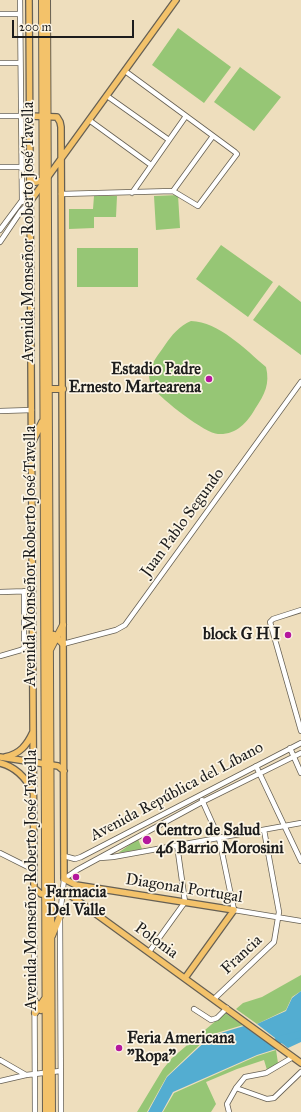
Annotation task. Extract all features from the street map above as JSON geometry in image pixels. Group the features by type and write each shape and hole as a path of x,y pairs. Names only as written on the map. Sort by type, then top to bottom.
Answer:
{"highway":[{"name":"Avenida Monseñor Roberto José Tavella","path":"42,0 45,116"},
{"name":"Avenida Monseñor Roberto José Tavella","path":"47,0 44,183 43,421 48,766 46,1017 48,1072 52,1112"},
{"path":"30,179 35,182 44,183"},
{"name":"Avenida Monseñor Roberto José Tavella","path":"44,183 48,389 50,631 48,766"},
{"path":"48,389 63,389"},
{"path":"32,443 43,421"},
{"path":"50,651 63,625"},
{"path":"50,631 63,644"},
{"name":"Avenida Monseñor Roberto José Tavella","path":"46,1112 50,939 48,895"},
{"path":"50,939 60,916"},
{"path":"35,1013 46,997"},
{"path":"34,1000 46,1017"}],"main road":[{"path":"29,0 28,116 32,410 34,888 38,892 48,895 63,893"},
{"path":"29,203 61,161 176,0"},
{"path":"28,116 45,116 59,119 61,143 64,879"},
{"path":"61,143 68,146 72,144"},
{"path":"1,760 22,749 34,730"},
{"path":"1,760 60,767 64,771"},
{"path":"1,760 23,776 34,795"},
{"name":"Diagonal Portugal","path":"64,879 76,885 234,910"},
{"name":"Polonia","path":"63,893 73,897 300,1061"},
{"path":"185,978 234,910"}],"street":[{"path":"20,0 22,202"},
{"path":"0,14 20,14"},
{"path":"0,63 20,63"},
{"path":"61,194 173,191 198,206 235,158 237,154 236,152 124,71"},
{"path":"107,96 169,140"},
{"path":"0,116 28,116"},
{"path":"132,193 186,116"},
{"path":"89,120 151,166"},
{"path":"173,191 214,136"},
{"path":"0,167 21,167"},
{"path":"0,230 2,225 22,202 29,191"},
{"path":"0,242 21,211 29,203"},
{"path":"2,225 12,225"},
{"name":"Juan Pablo Segundo","path":"63,644 116,630 125,625 301,382"},
{"path":"0,411 32,410"},
{"path":"0,592 33,591"},
{"path":"0,656 24,648 24,592"},
{"path":"301,610 273,619 270,622 301,731"},
{"name":"Avenida República del Líbano","path":"64,856 75,860 301,743"},
{"path":"290,748 301,773"},
{"name":"Avenida República del Líbano","path":"64,879 77,870 202,802 301,752"},
{"path":"256,766 301,861"},
{"path":"199,795 219,838 234,910"},
{"path":"99,858 177,846 301,823"},
{"name":"Francia","path":"214,999 272,945 279,918 264,830"},
{"path":"149,952 185,902 177,846"},
{"path":"0,853 34,870"},
{"path":"61,1112 60,916 64,879"},
{"path":"34,888 35,1112"},
{"name":"Diagonal Portugal","path":"234,910 301,921"},
{"path":"194,1009 211,1020 217,1018 227,1008"},
{"path":"229,1112 227,1104 236,1088 245,1077 266,1073 293,1057"},
{"path":"0,1060 26,1075"},
{"path":"0,1081 26,1075 60,1071"},
{"path":"236,1088 267,1099 274,1098 301,1072"}],"green space":[{"path":"178,28 231,67 204,103 152,65"},
{"path":"240,67 281,97 254,131 214,102"},
{"path":"178,195 180,228 156,230 154,196"},
{"path":"94,196 117,196 116,217 94,217 94,228 69,229 69,209 93,209"},
{"path":"221,245 273,282 248,317 196,279"},
{"path":"77,248 138,248 138,287 77,287"},
{"path":"279,285 301,302 301,355 253,320"},
{"name":"Estadio Padre Ernesto Martearena","path":"191,321 212,326 221,331 266,367 267,384 262,398 245,423 236,430 224,434 218,434 204,428 165,400 158,394 150,382 149,377 153,363 176,331"},
{"path":"138,839 142,849 118,853"},
{"path":"301,975 301,991 292,997 286,1010 257,1024 236,1009 243,1003 262,997"},
{"path":"225,1013 243,1025 210,1035 167,1076 147,1112 137,1112 163,1069 172,1058"},
{"path":"276,1050 278,1063 267,1070 264,1060 206,1082 216,1104 211,1112 163,1112 174,1093 257,1056"}],"water":[{"path":"301,991 301,1042 288,1048 257,1024 286,1011 292,998"},
{"path":"244,1026 276,1049 257,1055 173,1092 162,1112 148,1112 167,1077 211,1036"}],"waterway":[{"path":"268,1046 282,1039 301,1034"}],"place":[{"name":"Estadio Padre Ernesto Martearena","path":"209,379"},
{"name":"block G H I","path":"288,635"},
{"name":"Centro de Salud 46 Barrio Morosini","path":"147,840"},
{"name":"Farmacia Del Valle","path":"76,877"},
{"name":"Feria Americana \"Ropa\"","path":"119,1048"}]}
